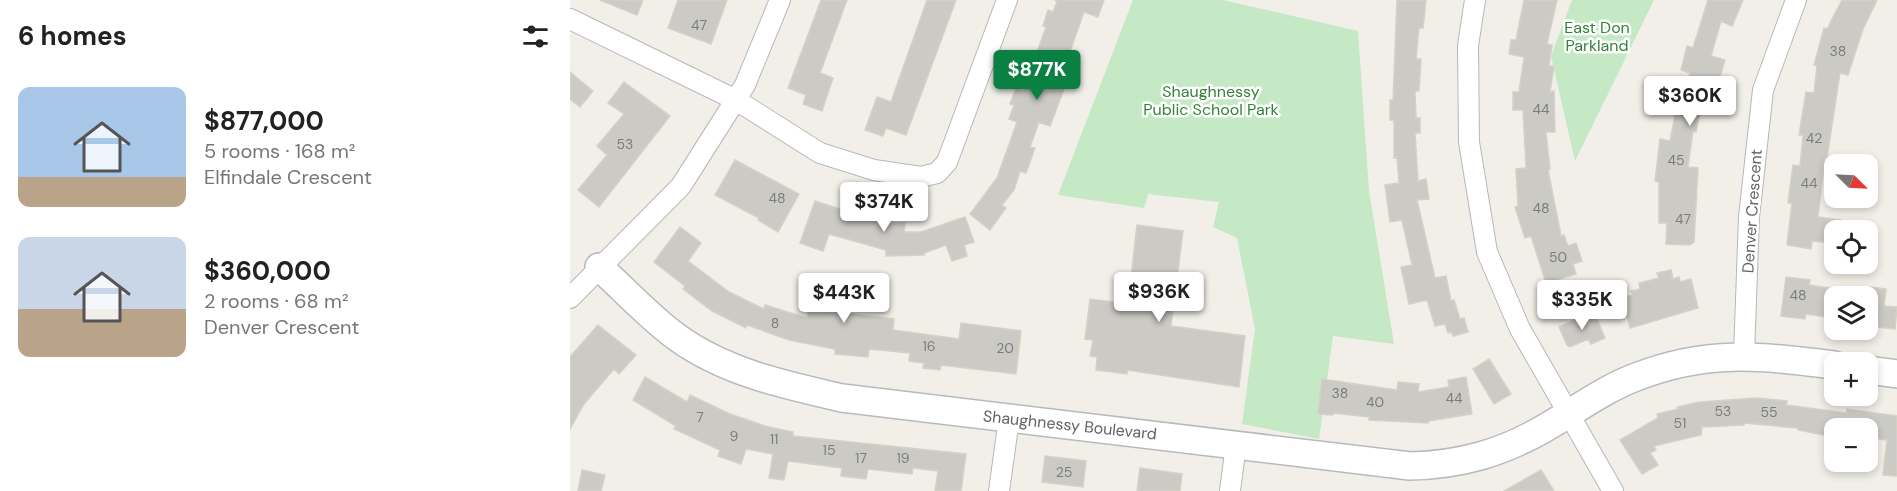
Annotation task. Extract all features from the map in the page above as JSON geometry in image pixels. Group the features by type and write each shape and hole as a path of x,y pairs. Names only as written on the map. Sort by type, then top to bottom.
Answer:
{"street":[{"path":"570,298 681,186 736,100 763,46 780,0"},
{"path":"570,19 736,100 820,153 873,170 921,177 937,173 947,162 1007,0"},
{"path":"1475,0 1468,46 1469,142 1486,252 1520,329 1613,491"},
{"name":"Denver Crescent","path":"1744,355 1749,217 1763,90 1796,0"},
{"name":"Shaughnessy Boulevard","path":"599,267 678,338 720,363 770,381 842,398 1400,465 1431,466 1472,460 1507,448 1636,377 1689,361 1744,355 1824,364"},
{"path":"1878,371 1897,374"},
{"path":"999,491 1009,418"},
{"path":"1230,491 1236,445"}],"green space":[{"name":"Shaughnessy Public School Park","path":"1133,0 1223,0 1358,31 1369,191 1394,344 1333,336 1319,439 1242,424 1255,329 1237,238 1213,227 1219,202 1148,194 1144,208 1058,195"},
{"name":"East Don Parkland","path":"1572,0 1654,0 1575,161 1551,56"}],"building":[{"path":"600,0 643,0 637,15"},
{"path":"678,0 727,0 711,44 668,28"},
{"path":"821,0 847,0 820,73 833,78 822,111 803,104 806,95 788,88"},
{"path":"927,0 956,0 906,135 886,128 883,136 865,130 877,97 891,102"},
{"path":"1055,0 1104,0 1098,17 1084,12 1067,60 1079,64 1071,86 1066,84 1050,126 1039,122 1030,147 1035,148 1026,173 1020,171 1014,190 1002,205 1006,208 990,230 970,214 997,178 1017,122 1009,119 1014,105 1010,104 1016,88 1023,91 1046,27 1043,26 1048,10 1053,12 1057,2"},
{"path":"1397,0 1426,0 1423,28 1419,28 1416,59 1421,59 1419,91 1415,91 1416,118 1420,118 1420,133 1415,133 1418,181 1426,179 1429,199 1417,200 1435,278 1446,276 1451,301 1454,300 1460,319 1464,318 1468,332 1453,336 1451,332 1448,333 1445,324 1435,326 1427,300 1409,304 1401,267 1412,265 1402,220 1390,222 1385,185 1399,183 1397,157 1394,158 1394,120 1390,120 1390,100 1393,100"},
{"path":"1524,0 1557,0 1547,44 1552,45 1549,66 1554,66 1550,92 1554,91 1555,132 1546,132 1550,169 1548,170 1561,236 1564,235 1568,246 1576,243 1582,261 1573,264 1576,274 1546,283 1531,236 1525,238 1515,207 1518,206 1516,169 1526,168 1523,110 1513,110 1513,92 1519,92 1524,57 1509,54 1511,40 1516,40"},
{"path":"1708,0 1743,0 1732,26 1721,21 1711,56 1725,60 1719,80 1717,80 1711,109 1701,107 1696,132 1693,131 1688,167 1698,168 1694,242 1690,245 1666,244 1667,223 1659,223 1659,182 1655,181 1660,139 1670,141 1678,100 1685,101 1690,73 1681,70 1687,46 1693,48"},
{"path":"1842,0 1877,0 1863,29 1848,75 1840,73 1828,154 1824,154 1818,217 1841,220 1824,220 1824,242 1812,241 1811,249 1787,245 1792,203 1788,203 1793,165 1800,166 1803,135 1799,135 1806,92 1814,93 1817,66 1814,65 1824,28 1827,29"},
{"path":"570,72 593,91 580,107 570,99"},
{"path":"624,82 670,116 599,207 578,190 607,155 597,146 624,114 608,103"},
{"path":"735,160 799,194 778,232 758,220 759,218 715,195"},
{"path":"815,201 881,222 905,223 904,232 921,232 965,217 974,242 964,245 967,256 952,261 946,245 924,253 924,255 886,256 886,250 829,234 823,251 800,243"},
{"path":"1137,225 1183,231 1171,326 1245,336 1239,387 1127,370 1127,374 1096,370 1097,357 1090,356 1093,340 1085,339 1090,299 1128,304"},
{"path":"680,227 701,243 688,261 729,292 764,309 765,305 807,318 809,310 820,312 820,310 894,319 893,330 959,339 961,323 1021,331 1016,374 941,365 940,370 923,368 924,363 909,361 910,353 869,349 868,357 835,354 835,349 789,340 747,325 746,328 712,311 683,289 685,286 654,262"},
{"path":"1671,270 1673,279 1679,277 1680,282 1691,279 1698,308 1630,328 1622,298 1633,295 1631,291 1640,289 1639,283 1659,278 1657,273"},
{"path":"1786,277 1810,280 1809,285 1824,287 1824,317 1806,314 1805,319 1781,316"},
{"path":"1878,288 1886,289 1884,306 1897,307 1895,329 1878,327"},
{"path":"1594,312 1605,338 1591,344 1588,339 1570,347 1567,345 1559,327"},
{"path":"598,325 636,355 619,374 614,369 584,404 570,429 570,357"},
{"path":"1489,359 1511,394 1494,404 1473,369"},
{"path":"645,377 687,402 690,395 730,414 765,426 793,432 793,436 966,454 961,491 935,491 938,471 913,468 912,474 868,469 866,479 841,476 842,468 788,461 784,480 769,478 773,454 746,449 741,464 718,456 720,450 674,429 676,426 633,400"},
{"path":"1466,377 1472,414 1428,423 1369,420 1369,417 1333,413 1333,415 1318,414 1322,379 1397,390 1398,382 1419,384 1418,392 1449,387 1448,380"},
{"path":"1757,398 1787,401 1786,405 1846,413 1847,409 1897,416 1897,476 1883,475 1887,440 1878,439 1878,418 1824,418 1824,435 1798,430 1798,428 1744,423 1744,425 1702,427 1701,435 1654,446 1656,450 1650,453 1658,465 1642,474 1620,440 1658,418 1657,414 1700,402"},
{"path":"1045,456 1086,461 1083,487 1042,482"},
{"path":"1140,468 1182,474 1180,491 1137,491"},
{"path":"582,470 605,475 601,491 578,491"},
{"path":"1541,470 1554,491 1504,491"}]}
